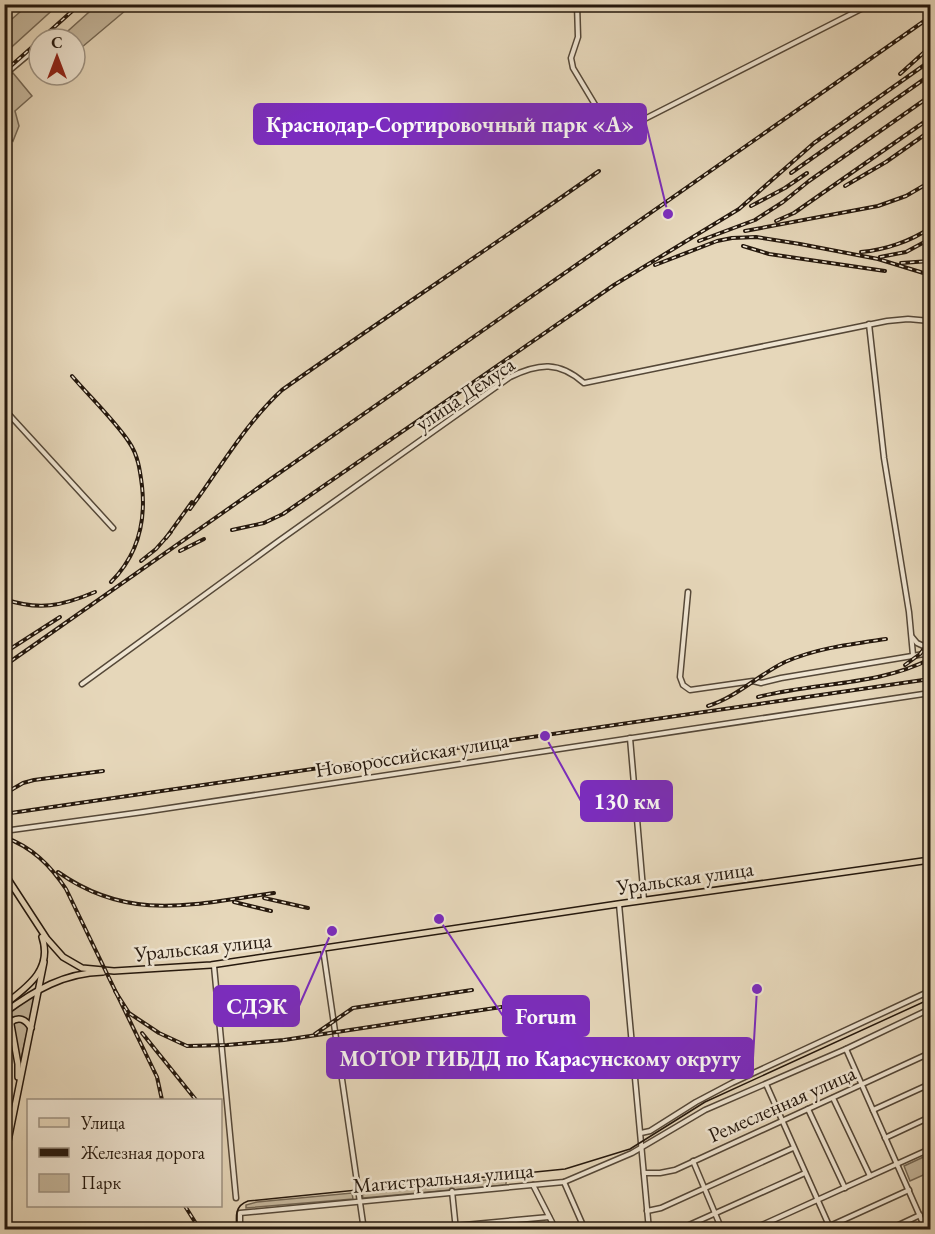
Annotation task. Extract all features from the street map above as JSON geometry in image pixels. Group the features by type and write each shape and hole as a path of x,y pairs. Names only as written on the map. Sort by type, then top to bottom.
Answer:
{"main road":[{"name":"Уральская улица","path":"40,988 74,975 214,965 930,860"},
{"path":"4,873 47,939 76,968 74,975"},
{"path":"4,1144 40,988 45,947 39,927"},
{"path":"4,1005 35,980 44,962"},
{"name":"Уральская улица","path":"73,965 114,971 140,971"},
{"path":"4,1161 20,1077 10,1023 4,1014 40,988"},
{"path":"10,1023 20,1018 32,1028"}],"street":[{"path":"577,4 578,37 571,58 573,68 597,108 608,133 613,135 871,4"},
{"path":"4,75 27,56"},
{"name":"улица Демуса","path":"82,684 510,377 528,369 545,366 564,368 584,383 700,361 869,324 908,319 930,321"},
{"path":"869,324 884,458 913,655"},
{"path":"4,409 112,528"},
{"path":"688,592 680,677 683,685 690,690 753,681 761,683 930,651"},
{"path":"911,636 930,651"},
{"name":"Новороссийская улица","path":"6,831 930,693"},
{"path":"630,737 644,901"},
{"path":"619,904 649,1230"},
{"path":"323,949 364,1230"},
{"path":"214,965 236,1198"},
{"path":"640,1133 650,1131 732,1083 930,994"},
{"name":"Магистральная улица","path":"240,1230 240,1213 564,1182 621,1159 705,1110 846,1049 930,1009"},
{"path":"846,1049 926,1230"},
{"name":"Ремесленная улица","path":"644,1173 667,1172 930,1053"},
{"path":"766,1084 830,1228"},
{"path":"873,1110 930,1084"},
{"path":"833,1098 870,1177"},
{"path":"808,1109 845,1188"},
{"path":"885,1138 930,1117"},
{"path":"647,1211 661,1208 793,1148"},
{"path":"751,1230 930,1149"},
{"path":"693,1161 722,1230"},
{"path":"678,1230 804,1173"},
{"path":"564,1182 585,1230"},
{"path":"533,1185 556,1230"},
{"path":"821,1230 830,1228 909,1190"},
{"path":"452,1191 456,1227"},
{"path":"888,1230 920,1215"},
{"path":"411,1230 549,1217"}],"green space":[{"path":"98,4 132,5 87,43 87,27 72,27"},
{"path":"28,5 58,5 34,27 27,27 27,33 5,53 5,25"},
{"path":"13,73 32,96 15,111 19,126 13,141 5,132 4,81"},
{"path":"36,993 29,1021 21,1017 12,1019 11,1012"},
{"path":"16,1020 23,1021 28,1028 21,1059 12,1023"},
{"path":"930,1154 930,1172 910,1181 904,1166"},
{"path":"506,1178 506,1185 363,1198 362,1192"},
{"path":"352,1193 353,1199 246,1208 246,1205 257,1202"}],"tram line":[{"path":"237,1230 238,1209 248,1201 565,1169 630,1149 705,1102 930,999"}],"railway":[{"path":"54,27 80,4"},
{"path":"4,666 930,17"},
{"path":"900,74 930,47"},
{"path":"4,72 27,52"},
{"path":"232,530 264,523 283,514 614,285 739,209 814,143 930,61"},
{"path":"791,173 930,75"},
{"path":"699,241 755,220 930,96"},
{"path":"776,221 794,213 930,118"},
{"path":"845,186 886,162 930,131"},
{"path":"190,509 244,432 282,390 599,171"},
{"path":"751,206 807,173"},
{"path":"745,231 878,206 906,196 930,182"},
{"path":"861,252 897,244 930,228"},
{"path":"655,265 717,241 756,237 878,259 930,275"},
{"path":"880,257 906,252 930,239"},
{"path":"743,246 769,254 885,271"},
{"path":"901,263 930,261"},
{"path":"72,376 129,442 135,452 139,468 143,499 138,538 127,561 111,582"},
{"path":"166,538 192,502"},
{"path":"141,561 171,532"},
{"path":"180,551 204,539"},
{"path":"4,599 39,606 61,604 95,592"},
{"path":"4,653 60,617"},
{"path":"708,706 728,697 775,667 797,657 835,647 886,639"},
{"path":"905,665 920,654 930,641"},
{"path":"758,697 868,679 910,668 930,659"},
{"path":"4,814 930,679"},
{"path":"4,794 23,783 34,780 103,771"},
{"path":"4,837 40,858 66,889 157,1077 162,1099"},
{"path":"58,872 85,888 111,898 137,904 189,905 274,893"},
{"path":"264,898 308,908"},
{"path":"234,902 271,911"},
{"path":"315,1034 353,1008 472,990"},
{"path":"115,991 129,1013 159,1033 187,1046 284,1040 521,1004"},
{"path":"512,1010 540,1006"},
{"path":"142,1033 195,1099"},
{"path":"186,1207 200,1230"}],"place":[{"name":"Краснодар-Сортировочный парк «А»","path":"668,214"},
{"name":"130 км","path":"545,736"},
{"name":"Forum","path":"439,919"},
{"name":"СДЭК","path":"332,931"},
{"name":"МОТОР ГИБДД по Карасунскому округу","path":"757,989"}]}
